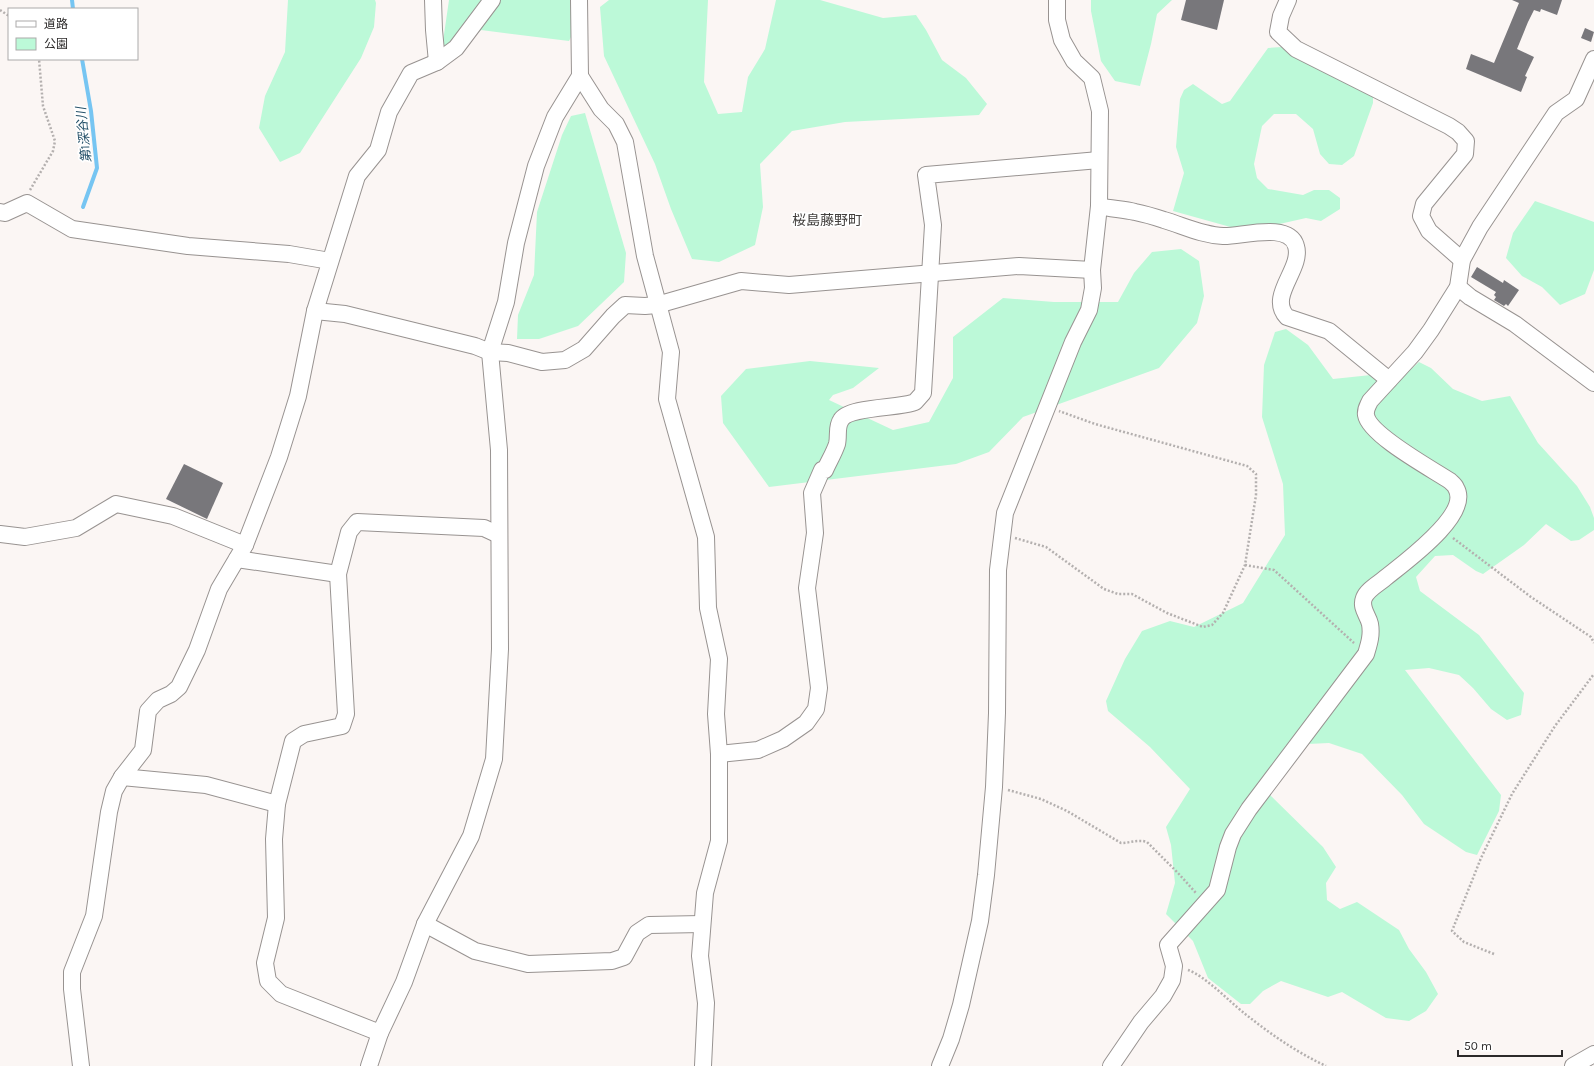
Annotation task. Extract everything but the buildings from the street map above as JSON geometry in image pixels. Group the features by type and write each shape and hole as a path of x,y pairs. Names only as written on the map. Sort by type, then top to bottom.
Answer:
{"street":[{"path":"433,0 437,62"},
{"path":"81,1066 72,990 72,972 94,916 109,812 114,791 122,777 143,750 148,711 158,700 170,694 179,687 197,650 219,589 245,544 279,457 298,396 314,311 357,176 378,150 389,112 411,73 437,62 456,48 492,0"},
{"path":"579,0 580,76 601,109 616,124 625,142 645,256 657,305 671,352 667,399 706,536 708,608 719,659 716,714 719,754 719,841 705,893 702,924 700,956 706,1004 703,1066"},
{"path":"940,1066 951,1039 961,1005 980,921 986,876 994,787 997,713 998,570 1005,513 1048,407 1072,342 1090,310 1093,288 1092,270 1099,206 1100,111 1092,78 1074,61 1062,40 1057,20 1057,0"},
{"path":"1288,0 1281,16 1278,32 1296,49 1449,126 1466,140 1465,154 1424,204 1421,216 1429,231 1462,260"},
{"path":"1111,1066 1141,1022 1163,996 1172,980 1174,966 1168,945 1217,890 1228,847 1233,834 1249,809 1366,654 1371,637 1369,623 1363,607 1364,597 1373,587 1425,545 1449,522 1455,510 1458,500 1457,488 1450,481 1394,446 1376,432 1366,417 1365,410 1370,401 1415,352 1458,287 1462,260 1480,227 1556,113 1576,99 1594,59"},
{"path":"369,1066 380,1033 404,982 426,924 471,836 494,759 500,649 499,450 490,352 506,302 516,243 536,166 555,117 580,76"},
{"path":"719,754 758,750 783,739 802,726 816,709 819,688 807,588 815,533 812,493 822,470 825,470 836,447 838,426 843,417 853,412 906,405 915,402 923,393 933,225 926,175 1099,160"},
{"path":"0,212 5,213 24,204 72,229 188,246 290,254 330,261"},
{"path":"1099,206 1113,210 1134,212 1165,220 1203,233 1224,236 1259,232 1277,233 1290,238 1296,245 1297,256 1281,299 1281,308 1283,313 1287,317 1329,331 1389,380"},
{"path":"314,311 345,314 475,346 490,352 508,353 542,362 565,360 584,349 613,316 625,305 657,305 741,281 789,285 1019,266 1092,270"},
{"path":"1458,287 1470,297 1515,324 1594,383"},
{"path":"0,534 25,537 76,528 116,504 173,516 245,544"},
{"path":"380,1033 281,994 268,981 265,963 276,918 274,839 277,804 293,741 304,734 342,726 346,714 338,574 349,532 357,522 484,528 499,535"},
{"path":"237,559 338,574"},
{"path":"122,777 206,786 277,804"},
{"path":"426,924 475,951 528,964 612,961 624,957 637,933 650,925 702,924"},
{"path":"1573,1066 1594,1054"}],"path":[{"path":"24,204 53,151 55,141 43,106 40,60"},
{"path":"1003,535 1046,547 1104,589 1118,594 1132,594 1167,613 1203,627 1212,625 1223,613 1245,565 1256,495 1256,474 1247,466 1095,424 1048,407"},
{"path":"1441,529 1531,597 1591,637 1594,643"},
{"path":"1245,565 1274,570 1366,654"},
{"path":"1494,954 1464,942 1452,931 1481,858 1512,794 1556,726 1594,674"},
{"path":"994,787 1041,799 1067,811 1121,843 1141,840 1146,842 1178,873 1204,903"},
{"path":"1174,966 1191,971 1252,1020 1297,1051 1326,1066"}],"green space":[{"path":"288,0 375,0 376,3 374,27 361,58 300,153 280,162 259,128 265,96 285,52"},
{"path":"449,0 573,0 574,31 569,41 481,30 464,46 441,55"},
{"path":"609,0 708,0 704,82 718,114 742,112 748,77 765,49 776,0 820,0 883,18 916,15 942,60 966,78 987,104 979,115 845,122 792,131 760,164 763,207 755,245 719,262 692,259 671,209 655,164 604,56 600,7"},
{"path":"1091,0 1172,0 1157,14 1140,86 1115,81 1101,61 1091,11"},
{"path":"1282,47 1295,57 1373,94 1373,103 1354,156 1342,165 1329,164 1320,154 1313,129 1296,114 1274,114 1262,126 1254,164 1257,178 1268,189 1303,195 1314,190 1329,190 1340,198 1340,209 1321,221 1306,218 1275,225 1234,228 1173,211 1184,173 1176,147 1180,99 1184,90 1193,84 1222,104 1230,101 1268,48"},
{"path":"585,113 626,253 624,282 578,326 539,339 517,339 518,315 534,275 537,212 562,135 571,116"},
{"path":"1535,201 1594,222 1594,270 1585,294 1560,305 1542,287 1522,276 1506,258 1513,233"},
{"path":"1181,249 1199,261 1204,296 1197,323 1159,368 1023,417 989,452 956,464 769,487 723,423 721,396 746,369 810,361 879,368 853,388 833,395 829,400 893,430 929,422 953,378 953,337 1003,298 1054,302 1118,302 1134,273 1152,252"},
{"path":"1286,329 1308,345 1333,379 1409,371 1419,362 1431,368 1453,389 1482,401 1510,396 1538,443 1577,486 1590,507 1594,518 1594,530 1579,540 1571,541 1546,524 1524,545 1483,574 1476,571 1453,555 1435,556 1416,577 1420,591 1479,635 1524,693 1521,715 1507,720 1491,709 1473,688 1459,675 1429,668 1405,670 1501,795 1499,811 1477,855 1466,852 1424,824 1402,795 1362,754 1329,743 1286,745 1263,783 1269,794 1323,847 1336,867 1326,883 1327,900 1340,909 1357,902 1399,930 1409,949 1426,972 1438,994 1426,1011 1409,1021 1386,1018 1342,992 1328,997 1281,981 1263,991 1250,1004 1241,1004 1208,978 1193,941 1166,914 1175,883 1171,845 1166,827 1190,789 1150,747 1108,711 1106,701 1125,659 1142,631 1170,621 1194,627 1243,603 1285,535 1283,484 1262,417 1264,365 1275,332"}],"waterway":[{"name":"第1深谷川","path":"72,0 73,8"},
{"name":"第1深谷川","path":"82,60 91,111 97,168 83,207"}],"district":[{"name":"桜島藤野町","path":"827,220"}]}
